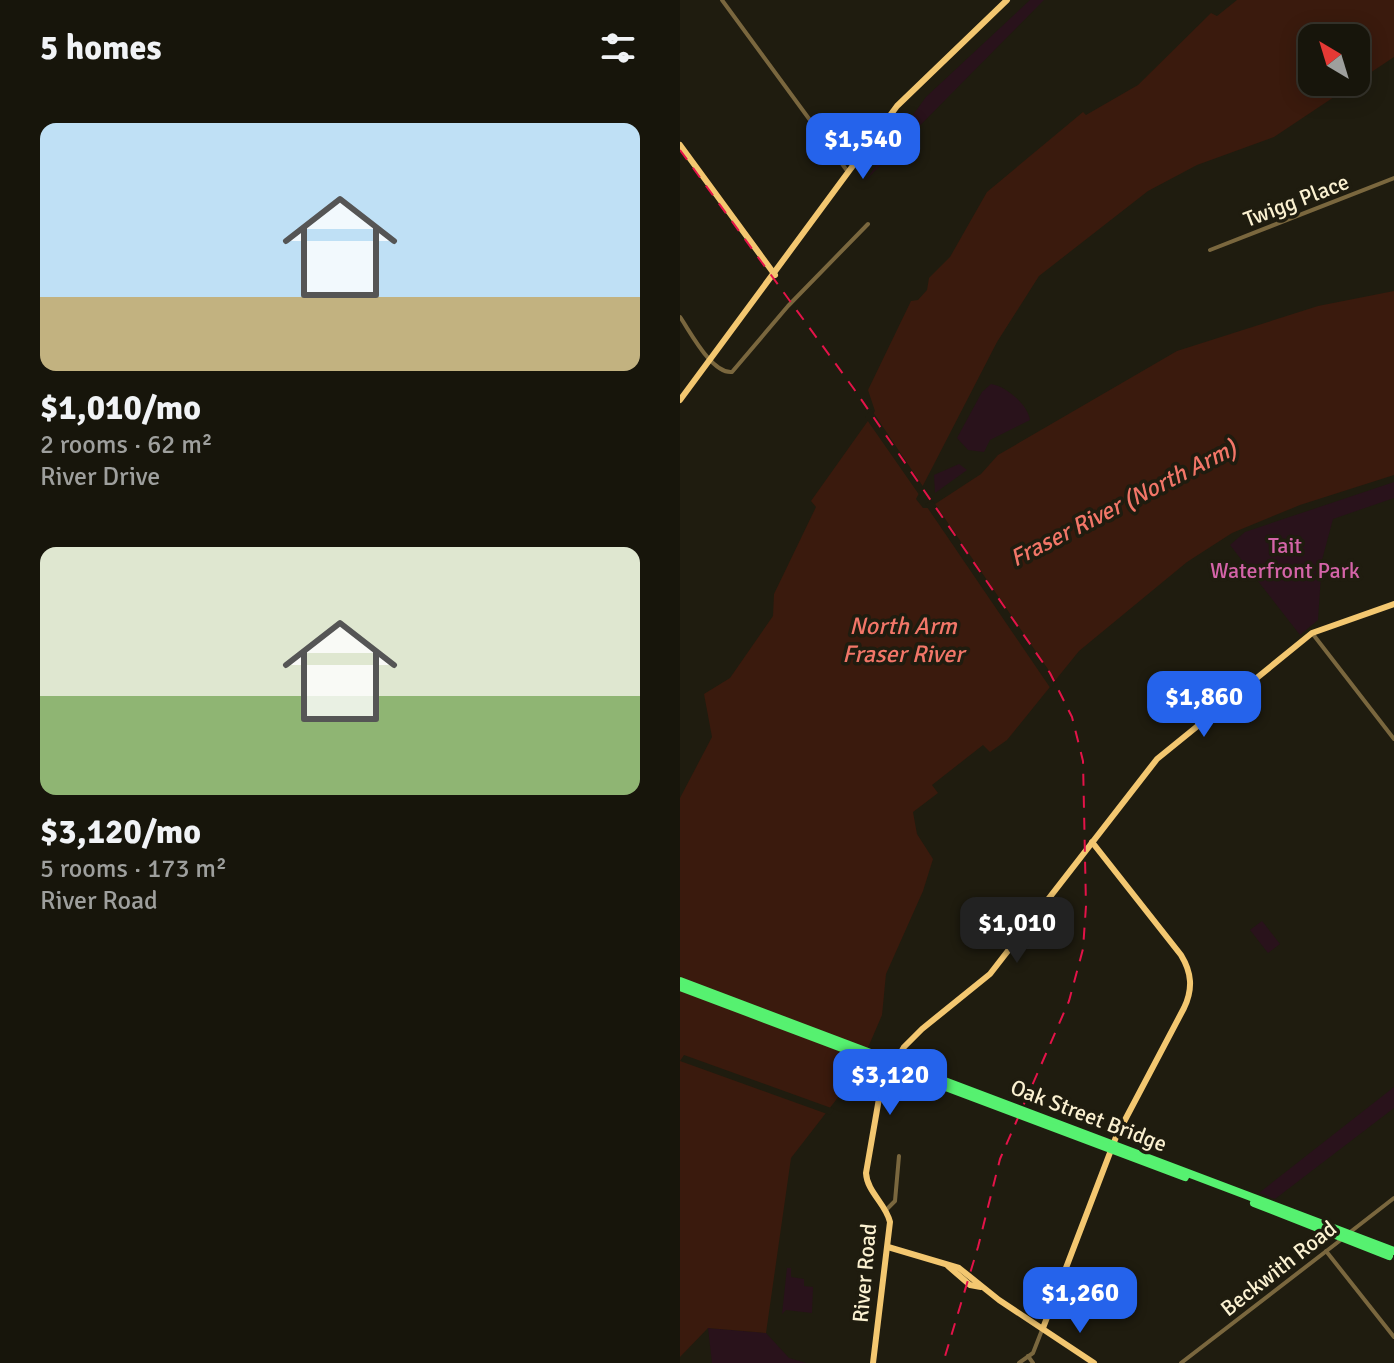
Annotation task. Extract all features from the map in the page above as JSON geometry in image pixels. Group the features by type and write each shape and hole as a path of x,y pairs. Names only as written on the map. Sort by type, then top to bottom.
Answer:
{"highway":[{"name":"Oak Street Bridge","path":"680,984 1391,1253"}],"street":[{"path":"722,0 849,174"},
{"path":"680,400 902,101 1007,0"},
{"path":"680,145 775,275"},
{"name":"Twigg Place","path":"1210,250 1394,178"},
{"path":"680,317 711,360 725,372 732,372 788,306 868,224"},
{"name":"River Road","path":"873,1363 890,1222 886,1210 867,1184 866,1173 879,1094 899,1054 922,1029 990,974 1166,750 1312,633 1394,604"},
{"path":"1312,633 1394,739"},
{"path":"1019,1363 1028,1356 1043,1328 1116,1137 1184,1008 1190,987 1190,972 1181,955 1092,842"},
{"path":"886,1210 895,1201 899,1156"},
{"name":"Beckwith Road","path":"1181,1363 1394,1198"},
{"path":"888,1247 966,1272 981,1287 1094,1363"},
{"path":"1326,1251 1394,1337"},
{"path":"1028,1356 1033,1363"}],"green space":[{"path":"1030,0 1044,0 865,181 926,97"},
{"path":"991,384 1015,397 1030,420 990,440 984,452 968,450 957,438 982,392"},
{"path":"959,464 967,470 935,493 934,475"},
{"name":"Tait Waterfront Park","path":"1394,482 1394,498 1333,519 1322,560 1318,620 1300,635 1230,545 1245,532"},
{"path":"1262,921 1280,944 1268,953 1250,930"},
{"path":"1394,1087 1394,1108 1275,1199 1259,1193"},
{"path":"787,1268 791,1268 791,1277 804,1279 804,1286 813,1287 812,1313 786,1310 782,1314"},
{"path":"708,1328 766,1333 789,1358 806,1363 712,1363"}],"water":[{"name":"North Arm Fraser River","path":"1237,0 1394,0 1394,57 1370,73 1370,24 1298,24 1298,96 1336,96 1274,137 1197,165 1148,191 1039,276 997,342 916,499 923,508 929,508 981,474 998,455 1177,351 1318,306 1394,291 1394,475 1300,505 1232,533 1187,562 1079,651 1007,740 990,752 983,745 932,785 938,793 913,812 917,834 933,859 923,891 886,974 882,1015 853,1078 791,1158 766,1333 708,1328 680,1357 680,798 712,737 704,694 730,678 773,616 774,594 816,507 811,501 875,411 868,390 911,301 918,300 927,290 929,278 950,257 987,192 1083,112 1086,115 1138,85 1211,13 1217,16"}],"pier":[{"path":"871,409 924,488 920,496 865,417"},
{"path":"933,501 1056,681 1051,689 925,504"},
{"path":"684,1055 834,1109 830,1115 680,1061"}],"railway":[{"path":"680,150 854,389 1050,673 1072,717 1083,761 1086,906 1083,949 1069,1001 1000,1159 978,1247 943,1363"}],"water label":[{"name":"Fraser River (North Arm)","path":"1123,503"}]}
